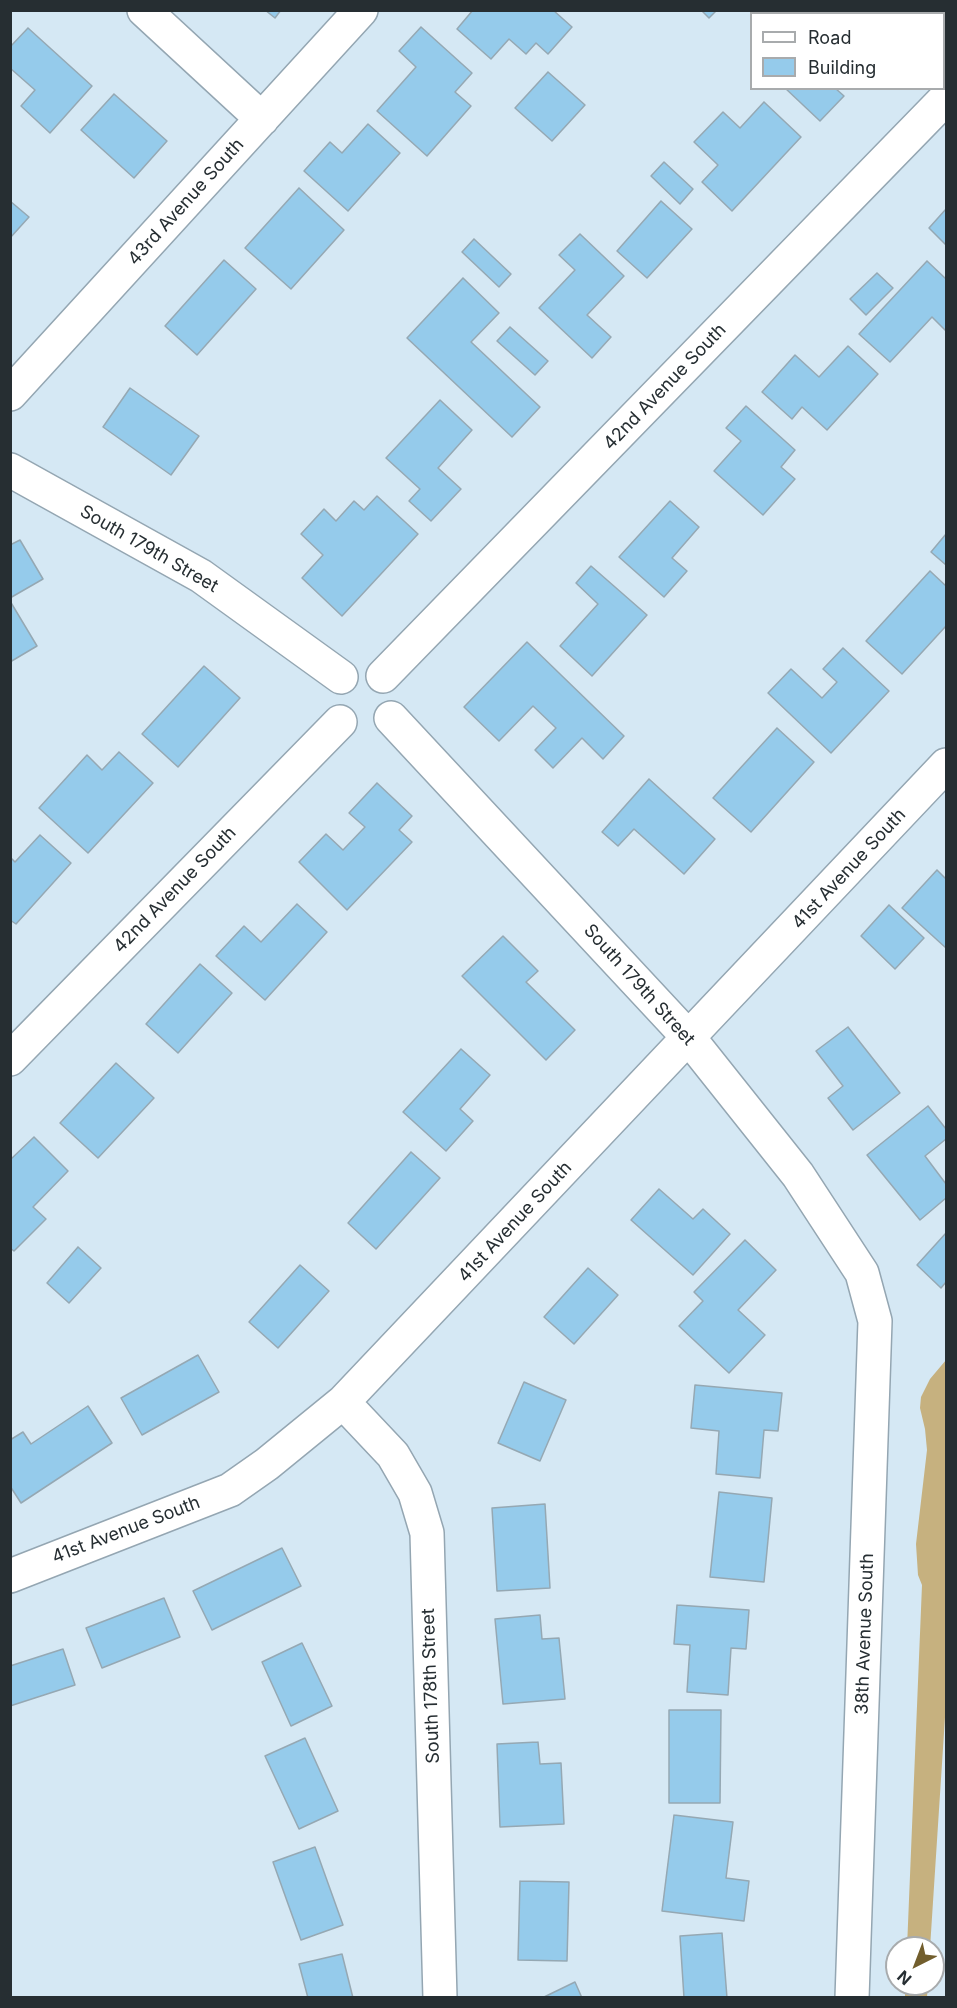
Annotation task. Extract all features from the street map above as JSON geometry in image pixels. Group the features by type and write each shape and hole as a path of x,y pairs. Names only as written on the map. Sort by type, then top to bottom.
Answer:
{"street":[{"path":"144,10 262,119"},
{"name":"43rd Avenue South","path":"10,394 361,10"},
{"name":"42nd Avenue South","path":"383,676 946,98"},
{"name":"South 179th Street","path":"10,470 201,576 340,677"},
{"path":"351,670 373,670 383,676 394,696 395,707 391,718 376,732 356,735 340,722 329,706 329,696 333,685 351,670"},
{"name":"South 179th Street","path":"391,718 688,1038 798,1175 862,1273"},
{"name":"42nd Avenue South","path":"10,1059 340,722"},
{"name":"41st Avenue South","path":"10,1576 230,1490 267,1464 344,1402 946,765"},
{"name":"38th Avenue South","path":"852,1998 875,1321 862,1273"},
{"name":"South 178th Street","path":"344,1402 393,1455 415,1493 427,1533 440,1998"}],"shaded area":[{"path":"946,1360 946,1702 931,1936 907,1936 922,1585 918,1575 916,1544 927,1450 920,1408 921,1397 930,1379"}],"building":[{"path":"265,10 281,10 275,18"},
{"path":"473,10 553,10 572,27 548,54 536,43 526,54 509,39 491,59 457,29"},
{"path":"701,10 717,10 709,18"},
{"path":"776,10 822,10 824,12 774,12"},
{"path":"876,10 891,10 890,12"},
{"path":"421,27 472,73 455,92 471,106 427,156 377,111 416,67 399,51"},
{"path":"28,28 92,86 50,133 21,106 35,90 10,68 10,47"},
{"path":"548,72 585,105 552,141 515,108"},
{"path":"787,90 837,90 844,96 820,121"},
{"path":"114,94 167,141 134,178 81,130"},
{"path":"764,102 801,137 732,211 702,182 718,165 694,142 723,112 740,128"},
{"path":"368,124 400,153 348,211 304,171 330,142 342,153"},
{"path":"664,162 693,189 680,204 651,176"},
{"path":"299,188 344,230 291,289 245,248"},
{"path":"10,201 29,217 10,238"},
{"path":"661,201 692,229 647,278 617,251"},
{"path":"946,209 946,245 929,228"},
{"path":"580,234 624,276 587,315 611,337 592,358 539,308 575,270 559,255"},
{"path":"474,239 511,274 499,287 462,252"},
{"path":"224,260 256,289 197,355 165,326"},
{"path":"927,261 946,279 946,331 932,317 890,362 859,334"},
{"path":"877,273 893,288 866,315 850,299"},
{"path":"463,278 499,313 471,342 540,407 512,437 407,338"},
{"path":"510,327 548,361 535,375 497,341"},
{"path":"848,346 878,374 827,430 802,407 792,419 762,392 795,355 819,377"},
{"path":"130,388 199,436 171,475 103,427"},
{"path":"440,400 472,430 438,468 461,489 431,521 409,501 420,489 386,458"},
{"path":"746,406 795,450 781,467 795,479 763,515 714,471 741,441 726,428"},
{"path":"377,496 418,534 342,616 302,578 323,555 301,534 324,509 336,521 354,501 364,510"},
{"path":"670,501 699,527 672,558 687,571 664,597 619,557"},
{"path":"946,534 946,565 931,552"},
{"path":"20,540 43,579 10,598 10,545"},
{"path":"591,566 647,615 592,676 560,646 598,604 576,583"},
{"path":"930,571 946,586 946,626 902,674 866,641"},
{"path":"10,601 37,646 10,662"},
{"path":"527,642 624,736 603,759 582,738 553,768 535,750 556,728 533,706 499,741 464,707"},
{"path":"843,648 889,691 831,753 768,693 791,669 822,698 837,682 823,669"},
{"path":"204,666 240,698 178,767 142,734"},
{"path":"777,728 814,762 751,832 713,798"},
{"path":"119,752 153,783 88,853 39,808 87,755 102,770"},
{"path":"649,779 715,839 684,874 634,829 618,846 602,832"},
{"path":"377,783 412,816 399,830 412,842 347,910 299,862 326,834 343,850 365,827 349,813"},
{"path":"40,835 71,863 16,924 10,920 10,857 15,862"},
{"path":"937,870 946,879 946,948 902,908"},
{"path":"297,904 327,932 265,1000 216,956 244,926 261,942"},
{"path":"889,905 924,938 895,969 861,936"},
{"path":"503,936 538,971 526,982 575,1030 546,1060 462,976"},
{"path":"200,964 232,993 178,1053 146,1024"},
{"path":"848,1027 900,1093 853,1130 828,1098 843,1086 816,1051"},
{"path":"461,1049 490,1075 460,1109 473,1121 446,1151 403,1112"},
{"path":"116,1063 154,1098 98,1158 60,1123"},
{"path":"928,1106 946,1129 946,1139 925,1156 946,1184 946,1198 920,1220 867,1155"},
{"path":"34,1137 68,1171 33,1207 46,1219 14,1251 10,1248 10,1160"},
{"path":"411,1152 440,1178 376,1249 348,1223"},
{"path":"659,1189 693,1219 703,1209 730,1234 693,1275 631,1220"},
{"path":"946,1233 946,1282 941,1288 917,1265"},
{"path":"745,1240 776,1270 738,1310 765,1335 729,1373 679,1326 703,1301 694,1292"},
{"path":"78,1247 101,1268 69,1303 47,1283"},
{"path":"300,1265 329,1291 278,1348 249,1322"},
{"path":"588,1268 618,1295 574,1344 544,1317"},
{"path":"198,1355 219,1392 142,1435 121,1398"},
{"path":"524,1382 566,1400 540,1461 498,1443"},
{"path":"695,1385 782,1393 778,1431 764,1430 760,1478 716,1474 719,1431 691,1428"},
{"path":"88,1406 112,1443 21,1503 10,1486 10,1440 23,1432 31,1444"},
{"path":"719,1492 772,1498 764,1582 710,1577"},
{"path":"545,1504 550,1588 497,1591 492,1508"},
{"path":"282,1548 301,1586 212,1630 193,1591"},
{"path":"164,1598 180,1637 102,1668 86,1628"},
{"path":"677,1605 749,1610 746,1649 731,1648 728,1695 687,1692 690,1645 674,1644"},
{"path":"540,1615 542,1639 559,1638 565,1699 503,1704 495,1619"},
{"path":"302,1643 332,1706 291,1726 262,1662"},
{"path":"63,1649 75,1685 10,1706 10,1666"},
{"path":"669,1710 721,1710 720,1803 669,1803"},
{"path":"305,1738 338,1811 299,1829 265,1756"},
{"path":"538,1742 540,1764 561,1763 564,1824 500,1827 497,1744"},
{"path":"674,1815 733,1822 726,1878 749,1881 744,1921 662,1911"},
{"path":"315,1847 343,1925 301,1940 273,1862"},
{"path":"520,1881 569,1882 567,1961 518,1960"},
{"path":"722,1933 727,1998 684,1998 680,1936"},
{"path":"342,1954 353,1998 308,1998 299,1964"},
{"path":"575,1982 582,1998 542,1998"}]}
